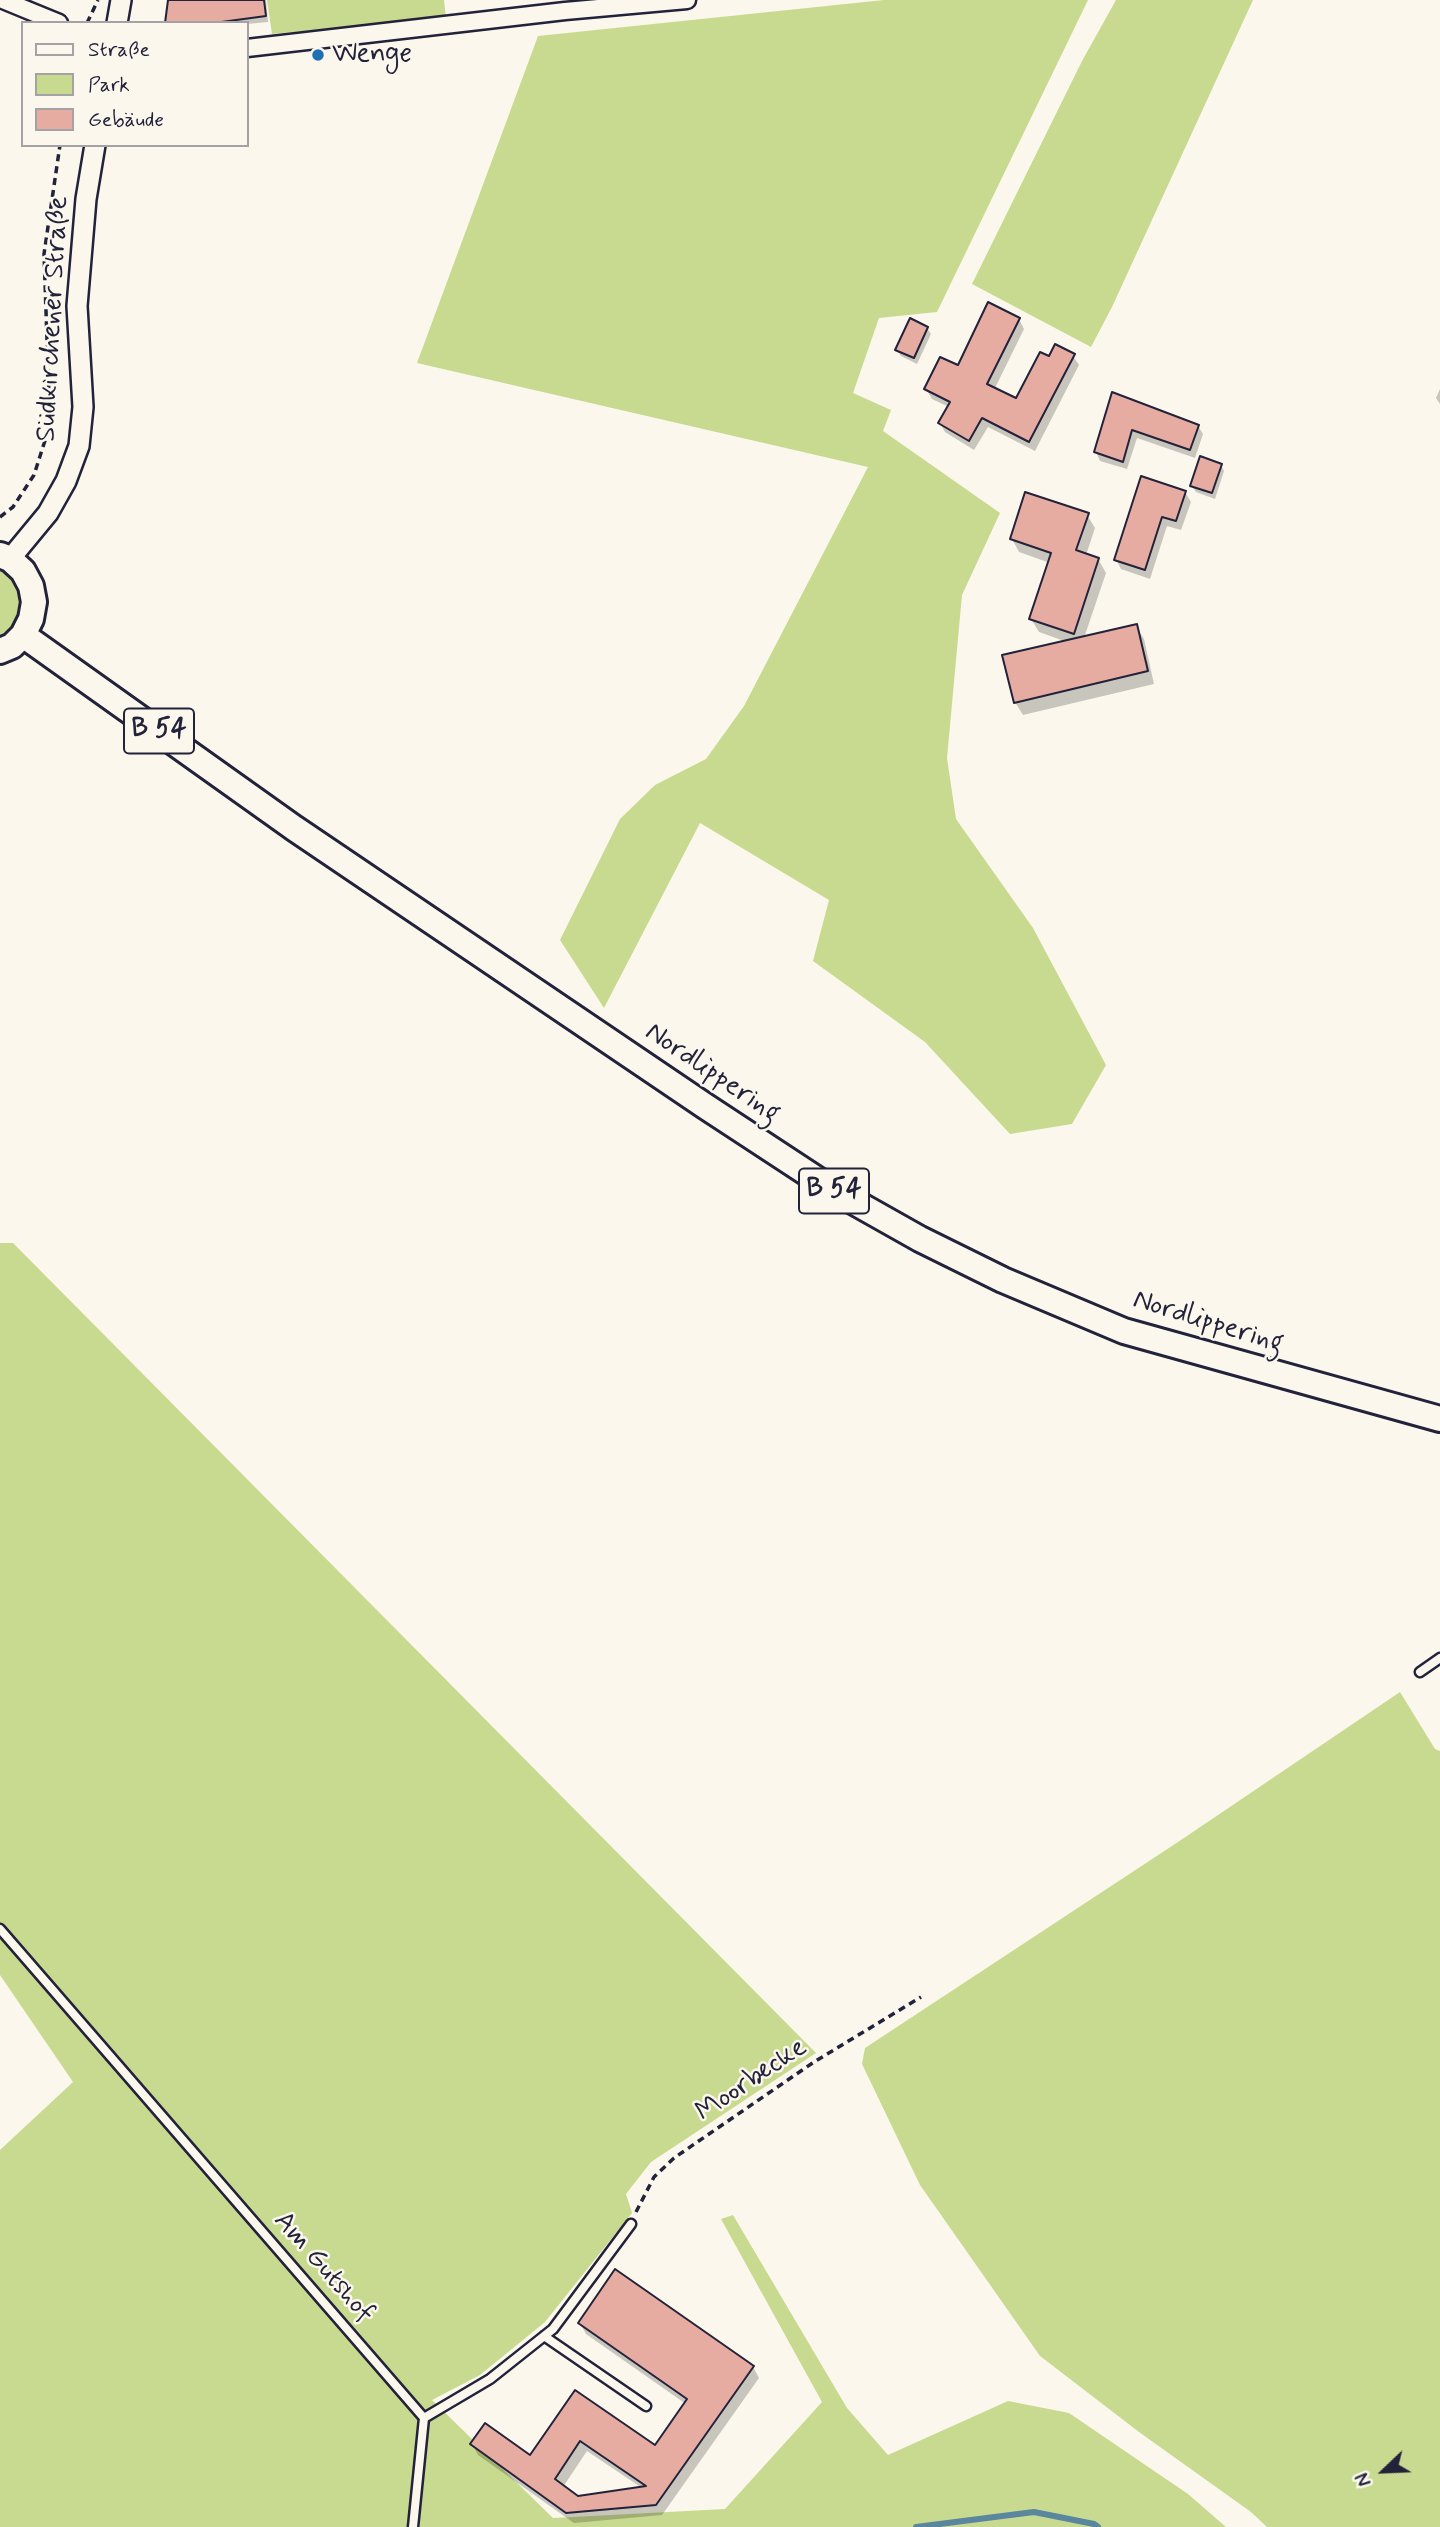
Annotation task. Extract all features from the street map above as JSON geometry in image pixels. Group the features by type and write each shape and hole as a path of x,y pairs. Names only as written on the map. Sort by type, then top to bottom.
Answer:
{"main road":[{"path":"0,651 12,646 23,635 31,620 34,602 31,586 23,571 5,557"},
{"name":"Nordlippering","path":"23,635 294,828 705,1106 833,1190 909,1233 1003,1280 1124,1331 1440,1419"}],"street":[{"path":"3,0 54,21"},
{"path":"117,21 121,0"},
{"path":"248,48 565,11 687,0"},
{"name":"Südkirchener Straße","path":"5,557 48,513 66,481 79,446 83,407 77,306 86,199 95,147"}],"lane":[{"path":"1420,1672 1440,1658"},
{"name":"Am Gutshof","path":"0,1929 424,2418"},
{"path":"413,2527 424,2418 490,2379 553,2329 631,2224"},
{"path":"544,2336 646,2406"}],"path":[{"path":"88,21 98,0"},
{"path":"0,517 13,507 34,475 50,425 44,254 60,147"},
{"name":"Moorbecke","path":"631,2224 641,2198 654,2177 674,2158 814,2062 921,1997"}],"green space":[{"path":"267,0 444,0 446,18 272,34"},
{"path":"884,0 1088,0 937,312 879,318 853,393 891,410 883,431 1000,513 962,595 947,758 956,819 1033,928 1106,1065 1072,1124 1010,1134 925,1042 813,961 829,900 700,823 604,1008 560,940 620,819 655,785 706,759 744,706 868,467 417,363 538,36"},
{"path":"1116,0 1253,0 1112,307 1091,347 972,284 1082,61"},
{"path":"0,568 16,583 22,605 14,626 0,637"},
{"path":"0,1243 13,1243 816,2053 651,2162 626,2194 632,2213 545,2322 480,2375 432,2400 553,2518 725,2509 822,2402 721,2219 733,2215 847,2408 888,2455 1008,2401 1069,2413 1188,2494 1226,2527 0,2527 0,2150 73,2082 0,1975"},
{"path":"1400,1692 1435,1749 1440,1751 1440,2527 1267,2527 1251,2512 1139,2432 1040,2356 920,2185 862,2064 865,2048"}],"building":[{"path":"168,0 264,0 266,16 229,21 165,21"},
{"path":"988,302 1020,318 987,384 1016,398 1040,352 1049,356 1055,344 1075,354 1029,442 982,418 969,441 938,423 950,402 924,389 940,357 958,365"},
{"path":"910,318 928,327 914,358 895,350"},
{"path":"1112,392 1199,425 1190,450 1132,430 1123,462 1094,452"},
{"path":"1200,456 1222,464 1212,493 1190,486"},
{"path":"1141,476 1186,491 1176,521 1162,517 1145,570 1114,560"},
{"path":"1025,492 1089,513 1076,550 1099,558 1074,634 1029,619 1051,553 1010,539"},
{"path":"1137,624 1148,671 1014,703 1002,655"},
{"path":"615,2269 754,2366 656,2505 566,2513 470,2444 485,2423 530,2455 575,2390 655,2445 687,2399 578,2323","holes":["580,2441 646,2486 578,2496 555,2479"]}],"waterway":[{"path":"916,2527 1034,2512 1098,2527"}],"place":[{"name":"Wenge","path":"318,55"}]}
